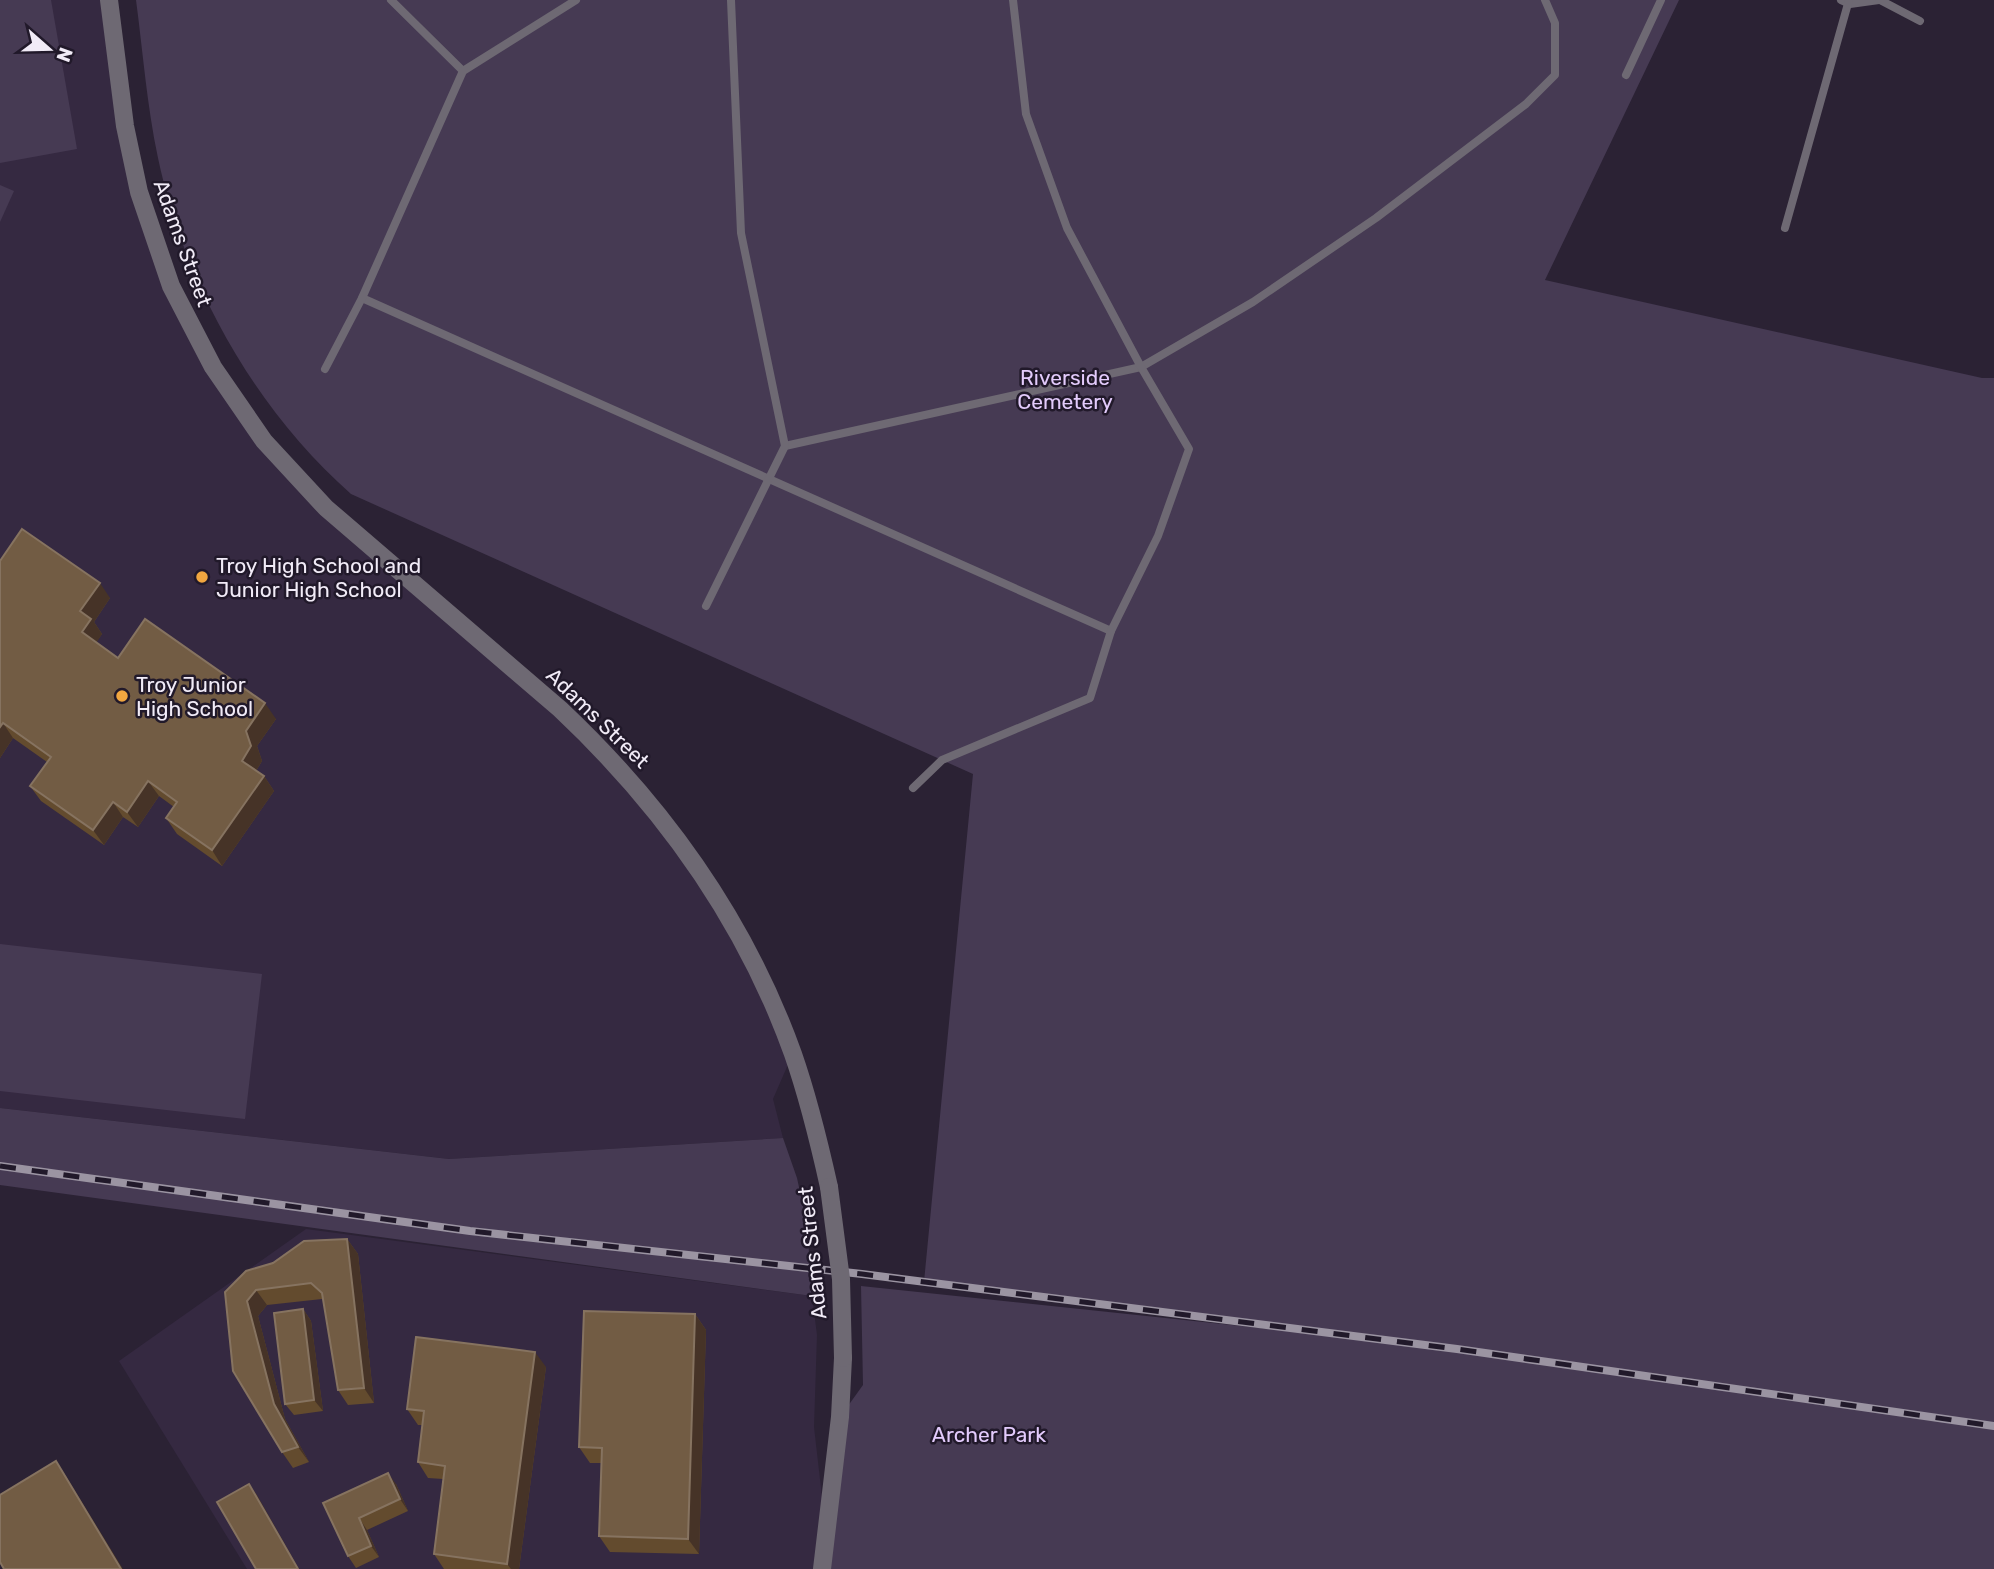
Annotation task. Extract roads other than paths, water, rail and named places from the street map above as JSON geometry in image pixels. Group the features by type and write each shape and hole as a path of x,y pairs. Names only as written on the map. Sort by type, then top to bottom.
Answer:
{"street":[{"name":"Adams Street","path":"110,0 125,126 139,192 171,286 213,366 264,441 326,508 560,709 626,775 678,838 735,927 776,1011 807,1097 829,1187 841,1279 843,1358 840,1417 822,1569"}],"lane":[{"path":"391,0 463,71"},
{"path":"325,369 362,298 463,71 576,0"},
{"path":"706,606 785,446 741,233 731,0"},
{"path":"913,788 942,760 1090,698 1111,631 1158,536 1189,449 1141,367 1067,228 1026,114 1013,0"},
{"path":"785,446 1141,367 1253,302 1377,218 1526,104 1555,75 1555,23 1545,0"},
{"path":"1626,75 1661,0"},
{"path":"1785,228 1847,1 1880,0 1920,21"},
{"path":"362,298 1111,631"}],"railway":[{"path":"0,1166 470,1231 862,1274 1457,1349 1994,1426"}],"place":[{"name":"Troy High School and Junior High School","path":"202,577"},
{"name":"Troy Junior High School","path":"122,696"}],"park label":[{"name":"Riverside Cemetery","path":"1065,389"},
{"name":"Archer Park","path":"989,1434"}]}
